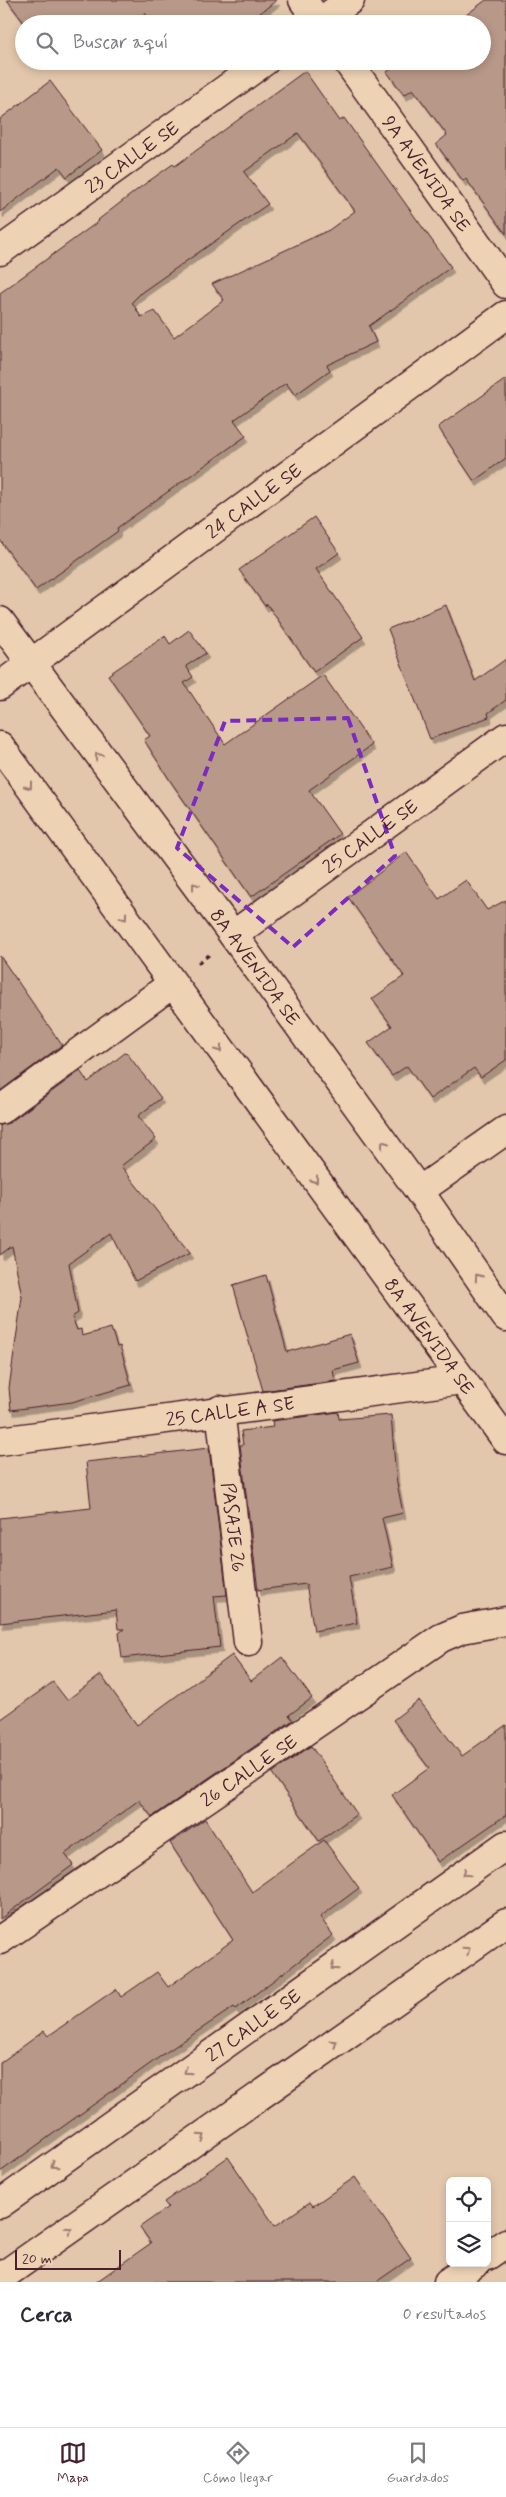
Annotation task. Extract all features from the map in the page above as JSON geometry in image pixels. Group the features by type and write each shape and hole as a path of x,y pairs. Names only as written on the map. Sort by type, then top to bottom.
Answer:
{"street":[{"path":"303,0 313,15"},
{"path":"329,15 350,0"},
{"name":"23 CALLE SE","path":"0,251 252,70"},
{"name":"9A AVENIDA SE","path":"352,70 506,284"},
{"name":"24 CALLE SE","path":"0,686 506,315"},
{"name":"8A AVENIDA SE","path":"0,621 30,664 233,935 506,1316"},
{"name":"25 CALLE SE","path":"233,935 506,737"},
{"name":"8A AVENIDA SE","path":"0,746 506,1440"},
{"path":"0,1110 172,984"},
{"path":"418,1191 506,1130"},
{"name":"25 CALLE A SE","path":"0,1441 220,1410 462,1380"},
{"name":"PASAJE 26","path":"220,1410 248,1642"},
{"name":"26 CALLE SE","path":"0,1940 441,1638 462,1629 506,1621"},
{"name":"27 CALLE SE","path":"0,2204 506,1845"},
{"path":"0,2278 506,1923"},
{"path":"491,2253 506,2243"},
{"path":"448,2282 470,2267"}],"path":[{"path":"172,984 233,935"}],"highlighted area":[{"path":"348,718 395,856 293,947 177,848 225,721"}],"building":[{"path":"7,0 277,0 258,15 146,15 145,13 142,15 18,15"},
{"path":"486,0 506,0 506,234 466,179 463,181 436,144 447,135 413,89 404,95 387,72 390,70 491,70 491,15 466,15"},
{"path":"305,71 340,121 344,118 451,267 369,326 376,342 327,365 330,370 295,395 286,383 234,420 246,436 117,528 118,531 36,590 0,540 0,293 99,221 142,186 173,164 175,166","holes":["298,133 355,211 329,230 212,284 224,300 174,337 155,311 141,317 132,302 142,292 268,204 244,172"]},
{"path":"50,81 102,150 67,177 59,167 0,212 0,119"},
{"path":"506,379 506,458 474,481 438,427"},
{"path":"314,517 339,553 316,569 363,637 314,672 267,604 265,606 239,570"},
{"path":"446,605 475,681 506,659 506,700 488,713 489,717 430,739 388,629"},
{"path":"189,630 206,653 186,666 193,677 184,683 225,744 323,675 372,745 309,790 340,834 251,897 171,782 144,740 150,736 108,675 165,636 170,644"},
{"path":"406,852 439,899 466,880 487,910 506,900 506,1060 481,1077 474,1068 430,1099 407,1066 392,1076 368,1043 392,1026 372,999 404,976 348,897"},
{"path":"0,956 62,1045 0,1091"},
{"path":"126,1052 161,1098 138,1116 156,1139 121,1166 190,1253 135,1281 111,1233 69,1263 78,1313 72,1317 77,1330 81,1329 82,1336 111,1328 117,1347 120,1346 131,1385 72,1402 11,1410 9,1388 22,1297 12,1246 0,1255 0,1125 9,1123 80,1071 88,1082"},
{"path":"266,1275 287,1352 350,1334 359,1363 333,1370 335,1381 263,1391 233,1285"},
{"path":"338,1412 339,1419 391,1415 396,1478 403,1513 382,1518 393,1567 349,1577 357,1623 314,1631 306,1584 258,1590 240,1445 243,1445 241,1431 273,1427 272,1421"},
{"path":"209,1448 227,1595 214,1596 220,1647 122,1658 119,1633 124,1629 118,1629 116,1610 0,1623 0,1518 91,1508 86,1462"},
{"path":"232,1655 251,1681 282,1657 312,1698 289,1715 293,1720 152,1817 139,1800 65,1854 73,1865 0,1919 0,1720 53,1682 67,1700 101,1675 137,1725"},
{"path":"419,1700 462,1756 506,1725 506,1815 438,1862 392,1795 429,1768 393,1720"},
{"path":"311,1746 357,1814 319,1841 272,1773"},
{"path":"205,1819 252,1892 324,1840 359,1888 320,1917 333,1935 236,2009 234,2007 165,2053 0,2172 0,2063 44,2031 48,2036 116,1989 121,1997 157,1972 168,1987 233,1940 170,1843"},
{"path":"228,2157 275,2226 310,2202 313,2206 355,2177 411,2258 376,2282 96,2282 151,2243 140,2227 168,2207 164,2202"}]}
